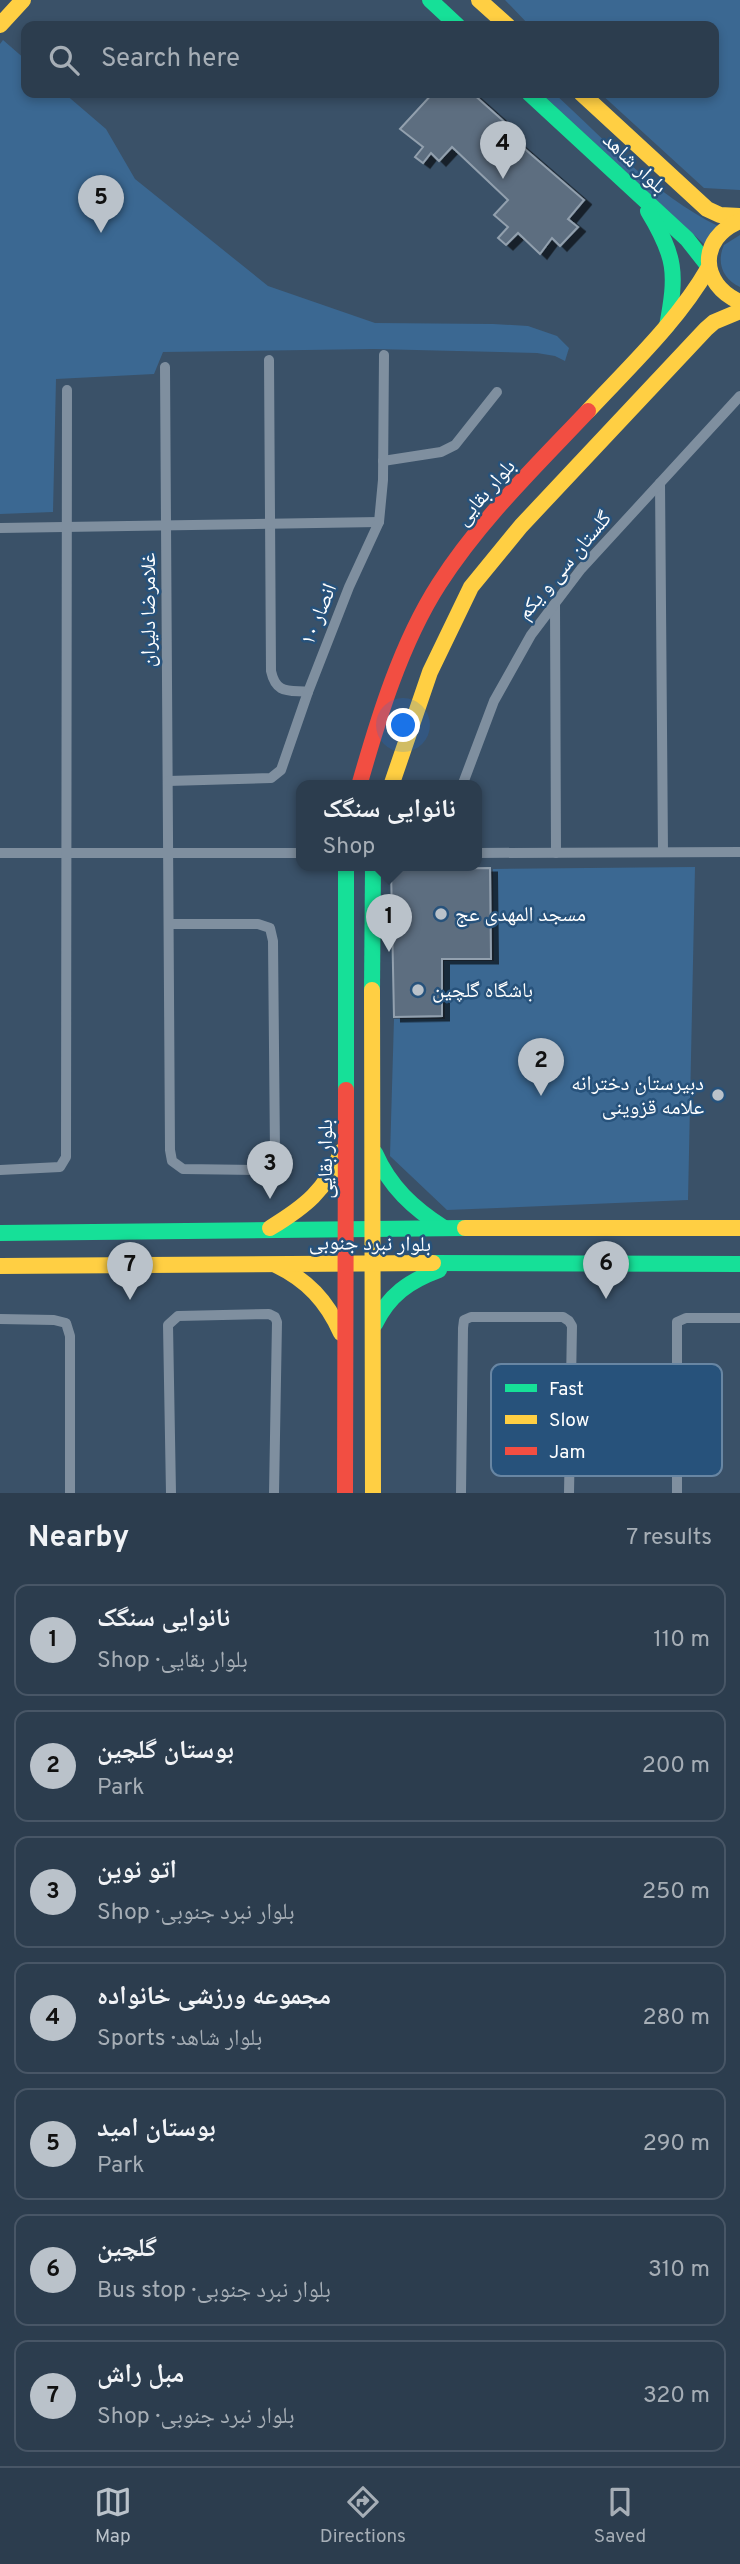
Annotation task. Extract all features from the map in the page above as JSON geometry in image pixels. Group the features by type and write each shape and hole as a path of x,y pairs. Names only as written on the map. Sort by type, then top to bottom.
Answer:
{"main road":[{"path":"0,24 23,0"},
{"path":"430,0 453,21"},
{"path":"479,0 502,21"},
{"name":"بلوار شاهد","path":"534,98 687,239 709,267 717,288 740,302"},
{"name":"بلوار شاهد","path":"586,98 707,209 720,215 740,218"},
{"path":"635,192 666,238 672,255 675,271 674,292 667,326"},
{"name":"بلوار بقایی","path":"361,780 377,722 402,656 438,585 484,522 667,326 694,293 709,267 710,250 716,237 740,218"},
{"path":"393,780 430,672 471,587 521,526 705,329 714,322 740,312"},
{"name":"بلوار بقایی","path":"345,1493 346,871"},
{"path":"373,871 373,1493"},
{"path":"269,1229 309,1205 335,1169 346,1142"},
{"path":"372,1144 384,1176 393,1188 444,1228"},
{"name":"بلوار نبرد جنوبی","path":"0,1233 345,1228 740,1228"},
{"path":"273,1263 300,1277 321,1296 345,1343"},
{"name":"بلوار نبرد جنوبی","path":"0,1266 273,1263 740,1264"},
{"path":"374,1327 388,1300 398,1289 426,1274 458,1265"}],"street":[{"name":"انصار ۱۰","path":"168,780 271,778 281,770 308,692 379,522 383,461 384,355"},
{"path":"269,360 271,671 274,682 280,689 308,692"},
{"name":"غلامرضا دلیران","path":"165,366 170,1150 172,1161 183,1169 257,1170 270,1163 275,1153 270,928 258,924 169,924"},
{"path":"0,1170 60,1167 66,1157 67,390"},
{"path":"383,461 441,452 455,445 497,392"},
{"name":"گلستان سی و یکم","path":"464,780 494,701 531,635 581,569 740,396"},
{"path":"660,483 663,852"},
{"path":"0,528 379,522"},
{"path":"555,604 556,853"},
{"path":"482,853 740,852"},
{"path":"0,853 296,853"},
{"path":"171,1493 171,1321 178,1317 270,1314 277,1322 274,1493"},
{"path":"461,1493 464,1320 471,1317 563,1317 572,1326 571,1364"},
{"path":"677,1364 677,1322 686,1318 740,1318"},
{"path":"0,1319 54,1320 66,1323 70,1336 70,1493"}],"shaded area":[{"path":"505,0 740,0 740,190 704,188 605,98 719,98 719,21 525,21"},
{"path":"3,40 21,56 21,98 70,98 106,129 135,179 268,286 375,323 528,326 557,336 569,348 565,361 537,353 374,349 163,352 154,374 56,379 53,512 0,514 0,44"},
{"path":"546,98 559,98 652,183 718,226 705,245"},
{"path":"740,235 740,287 725,275 721,258 724,245"},
{"path":"695,867 688,1200 447,1210 390,1156 394,1019 445,1019 444,961 494,961 493,869"}],"building":[{"path":"428,98 478,98 508,125 496,137 511,154 519,144 584,200 568,219 578,227 560,246 552,238 540,254 518,233 506,245 498,238 508,227 494,215 508,200 452,147 439,161 431,153 423,163 415,157 423,147 400,129"},
{"name":"مسجد المهدی عج","path":"482,868 490,868 491,959 442,959 442,1016 394,1017 391,871 482,871"}],"traffic: fast":[{"path":"430,0 453,21"},
{"path":"534,98 687,239 709,267"},
{"path":"648,211 664,241 672,266 672,292 667,326"},
{"path":"346,871 346,1090"},
{"path":"372,990 373,871"},
{"path":"375,1153 404,1196 444,1228"},
{"path":"0,1233 465,1228"},
{"path":"433,1263 740,1264"},
{"path":"375,1324 393,1297 401,1290 439,1270"}],"traffic: slow":[{"path":"0,25 23,0"},
{"path":"479,0 502,21"},
{"path":"586,98 707,209 720,215 740,216"},
{"path":"740,221 717,238 709,261 717,284 740,302"},
{"path":"588,411 668,324 709,267"},
{"path":"393,780 430,672 471,587 521,526 706,329 714,322 740,311"},
{"path":"372,990 373,1493"},
{"path":"270,1228 313,1196 329,1177 342,1151"},
{"path":"465,1228 740,1228"},
{"path":"0,1266 433,1263"},
{"path":"276,1265 297,1277 315,1293 341,1333"}],"traffic: jam":[{"path":"361,780 402,656 439,584 490,516 588,411"},
{"path":"345,1493 346,1090"}],"place":[{"name":"مجموعه ورزشی خانواده","path":"503,179"},
{"name":"بوستان امید","path":"101,233"},
{"name":"مسجد المهدی عج","path":"441,914"},
{"name":"نانوایی سنگک","path":"389,952"},
{"name":"باشگاه گلچین","path":"418,990"},
{"name":"دبیرستان دخترانه علامه قزوینی","path":"718,1095"},
{"name":"بوستان گلچین","path":"541,1096"},
{"name":"اتو نوین","path":"270,1199"},
{"name":"گلچین","path":"606,1299"},
{"name":"مبل راش","path":"130,1300"}]}
